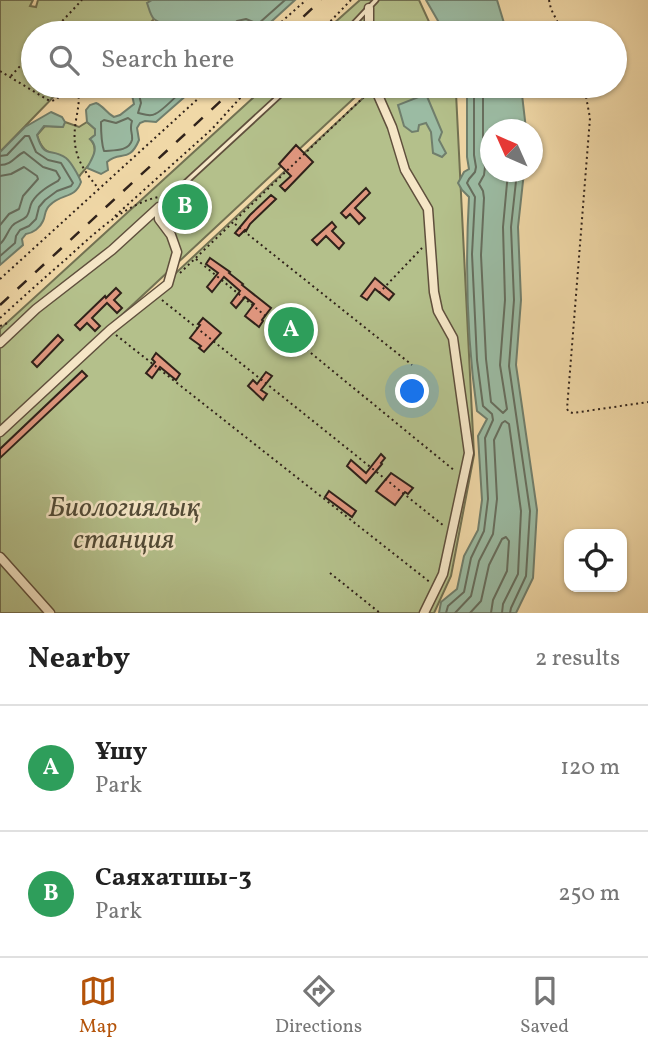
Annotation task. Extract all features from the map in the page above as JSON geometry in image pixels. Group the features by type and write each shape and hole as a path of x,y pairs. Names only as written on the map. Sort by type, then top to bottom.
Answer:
{"street":[{"path":"369,8 369,21"},
{"path":"379,98 392,127 405,170 428,209 433,292 453,338 469,453 443,574 424,613"},
{"path":"0,432 110,330 168,284 177,252 171,235 159,219 159,207"},
{"path":"0,343 36,309 112,250 159,207"},
{"path":"0,557 50,613"}],"lane":[{"path":"357,21 376,0"},
{"path":"159,207 277,98"}],"path":[{"path":"62,21 82,0"},
{"path":"282,21 306,0"},
{"path":"331,21 351,0"},
{"path":"549,0 557,21"},
{"path":"10,77 21,65"},
{"path":"0,71 21,83"},
{"path":"79,98 75,125 75,151 85,172 99,189"},
{"path":"0,279 199,98"},
{"path":"0,317 212,129 240,98"},
{"path":"168,284 362,98"},
{"path":"586,98 590,118 567,408 573,413 648,402"},
{"path":"109,222 154,198 173,194"},
{"path":"234,223 412,365"},
{"path":"379,293 430,240"},
{"path":"196,259 463,478"},
{"path":"156,295 452,533"},
{"path":"110,330 437,587"},
{"path":"330,573 380,613"}],"green space":[{"path":"0,0 33,0 30,6 36,7 38,0 152,0 148,3 154,19 152,21 21,21 21,98 52,98 0,152"},
{"path":"360,0 419,0 429,21 336,21"},
{"name":"Биологиялық станция","path":"253,98 354,98 67,366 72,370 363,98 456,98 474,455 451,576 434,613 0,613 0,329"},
{"path":"65,122 79,127 87,122 95,129 95,135 90,139 95,149 94,157 79,177 59,155 45,149 37,135 45,126 62,127"}],"water":[{"path":"152,0 295,0 272,21 157,21 151,16 147,3"},
{"path":"426,0 497,0 503,21 438,21"},
{"path":"133,98 183,98 156,122 140,123 137,128 139,140 132,152 107,162 108,170 101,174 87,168 94,153 90,139 95,135 95,129 87,122 86,110 96,103 114,117 134,104"},
{"path":"416,98 428,98 442,132 439,140 446,153 442,157 433,153 431,132 426,123 419,125 418,131 412,132 404,126 398,105"},
{"path":"467,98 522,98 525,119 480,119 480,182 523,182 518,227 521,300 516,365 537,510 533,578 516,613 439,613 441,602 457,589 464,556 478,530 482,500 478,436 487,419 477,411 471,358 467,278 469,197 458,183 469,169"},
{"path":"51,112 62,117 65,122 63,127 44,126 37,135 42,148 66,158 81,182 72,194 48,207 40,226 26,234 22,239 23,245 0,265 0,152 25,127"}],"building":[{"path":"296,145 313,162 285,191 280,186 291,176 279,164"},
{"path":"366,188 370,193 355,208 365,218 359,224 350,214 346,218 341,213"},
{"path":"271,195 276,199 246,231 239,236 235,233 250,215"},
{"path":"332,222 336,227 332,231 344,243 339,249 326,236 317,245 312,240"},
{"path":"210,258 271,308 259,327 245,316 254,304 245,297 236,308 231,303 240,291 224,277 212,292 207,287 218,273 206,264"},
{"path":"375,278 394,294 389,300 375,289 367,300 361,296"},
{"path":"116,288 121,293 114,300 122,308 117,313 107,303 92,318 100,326 95,331 87,323 80,330 75,325"},
{"path":"203,318 221,333 204,352 199,348 201,346 190,338"},
{"path":"58,335 63,340 37,367 32,362"},
{"path":"156,353 180,374 176,380 160,367 152,378 146,373 155,362 152,359"},
{"path":"82,371 87,376 0,458 0,449"},
{"path":"266,372 272,376 261,390 267,394 263,400 248,386 253,380 257,384"},
{"path":"381,454 385,458 382,464 366,483 347,466 351,460 366,473"},
{"path":"391,473 413,488 408,494 405,492 395,505 376,491"},
{"path":"329,491 356,511 352,517 325,497"}],"railway":[{"path":"299,21 321,0"},
{"path":"0,305 224,98"}],"place":[{"name":"Саяхатшы-3","path":"185,207"},
{"name":"Ұшу","path":"291,330"}]}
